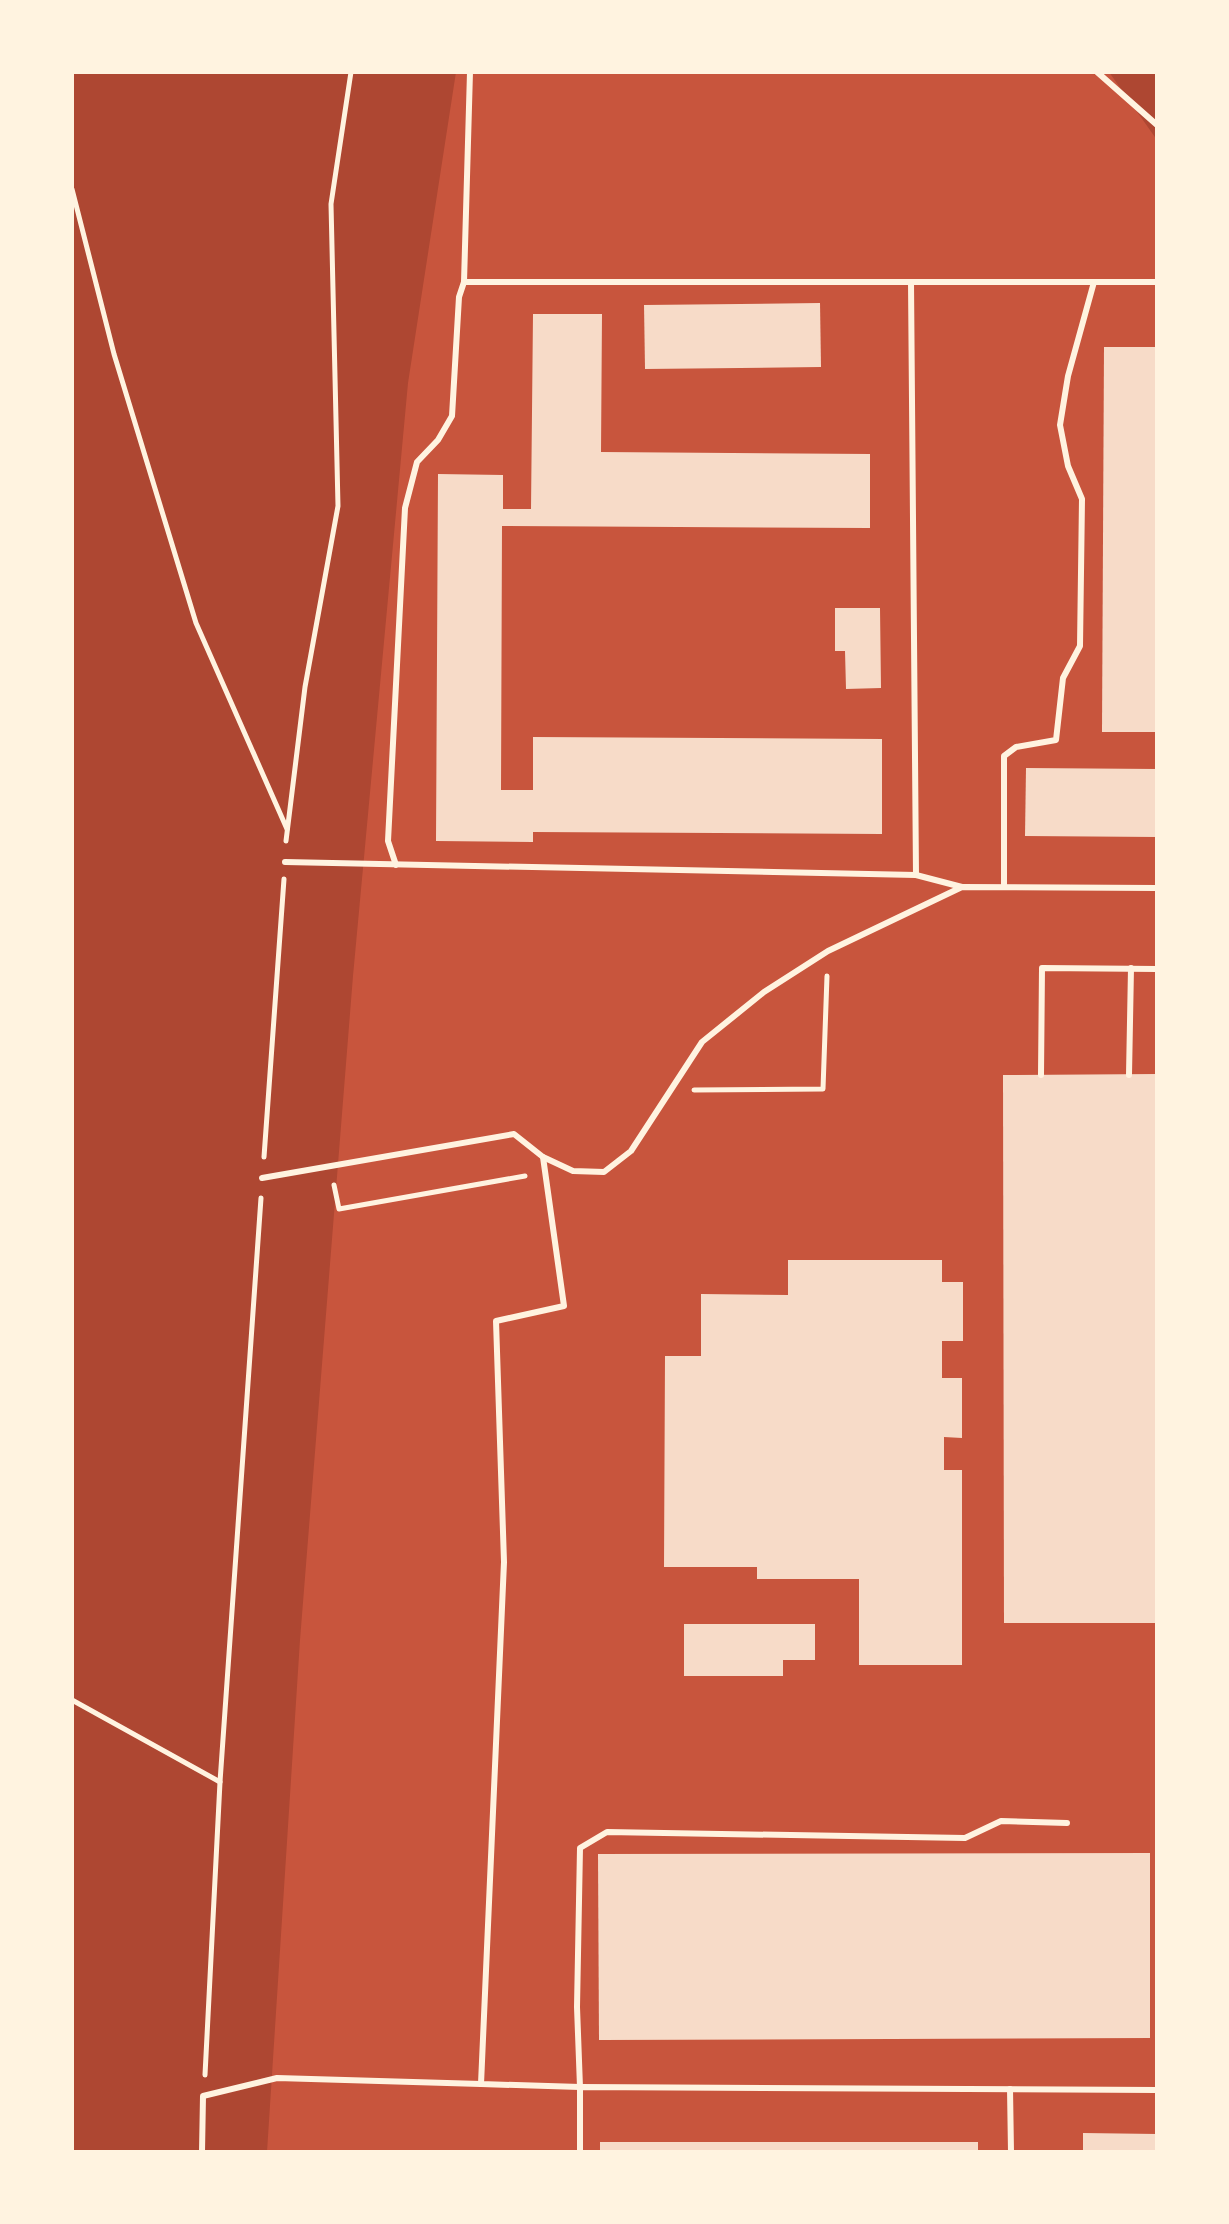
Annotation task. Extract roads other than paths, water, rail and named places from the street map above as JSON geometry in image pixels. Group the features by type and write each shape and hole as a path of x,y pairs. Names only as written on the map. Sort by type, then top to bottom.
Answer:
{"lane":[{"path":"396,865 388,841 405,508 417,462 438,440 452,416 459,297 464,282 470,72"},
{"path":"1097,72 1157,125"},
{"path":"464,282 1157,282"},
{"path":"911,282 916,875"},
{"path":"1004,885 1004,756 1016,747 1056,740 1063,678 1080,646 1082,499 1068,466 1060,425 1068,376 1094,282"},
{"path":"285,862 916,875 962,887 1157,888"},
{"path":"262,1178 514,1134 543,1157 573,1171 604,1172 631,1151 702,1042 764,992 828,951 962,887"},
{"path":"1041,1075 1042,968 1157,969"},
{"path":"1129,1075 1131,968"},
{"path":"481,2084 504,1562 496,1321 564,1306 543,1157"},
{"path":"580,2152 577,2007 580,1848 607,1832 965,1838 1001,1821 1067,1823"},
{"path":"202,2152 203,2096 277,2078 580,2087 1157,2090"},
{"path":"1010,2089 1011,2152"}]}
